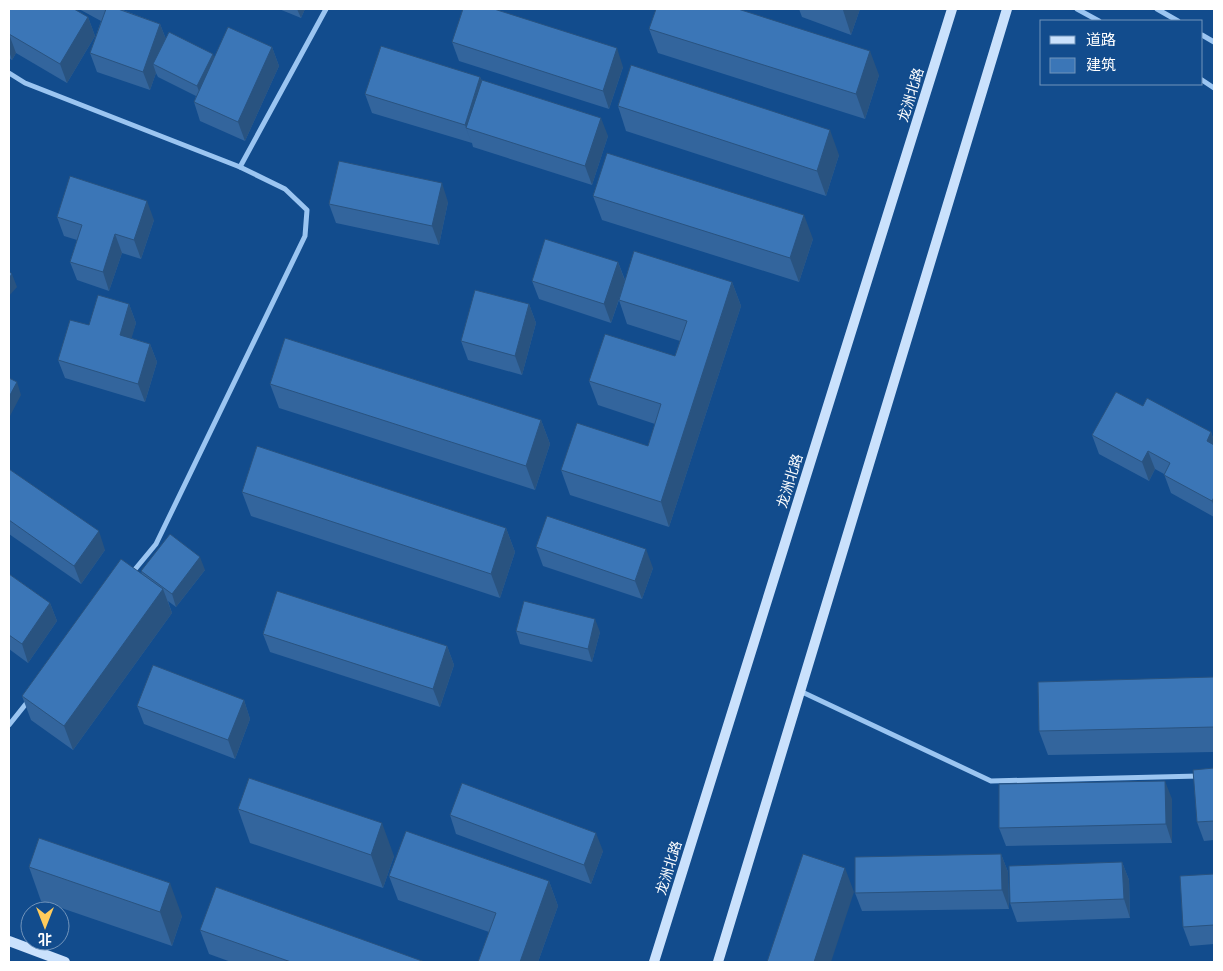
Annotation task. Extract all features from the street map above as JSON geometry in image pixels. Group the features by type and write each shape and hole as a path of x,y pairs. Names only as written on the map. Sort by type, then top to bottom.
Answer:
{"main road":[{"name":"龙洲北路","path":"654,962 952,9"},
{"path":"718,962 1007,9"},
{"path":"9,941 65,962"}],"street":[{"path":"240,166 326,9"},
{"path":"1077,9 1097,20"},
{"path":"1157,9 1176,20"},
{"path":"1203,36 1214,42"},
{"path":"9,73 25,83 240,166 285,189 307,210 305,236 156,544 125,582"},
{"path":"1203,81 1214,88"},
{"path":"800,691 991,782 1204,776"},
{"path":"9,725 33,694"}],"building":[{"path":"9,9 74,9 88,17 60,64 9,34"},
{"path":"106,9 118,9 160,24 143,72 90,53"},
{"path":"463,9 494,9 617,48 603,91 452,42"},
{"path":"656,9 738,9 870,51 856,94 649,29"},
{"path":"228,27 272,47 238,122 194,102"},
{"path":"169,32 213,54 197,86 153,64"},
{"path":"381,46 480,77 465,125 365,94"},
{"path":"631,65 830,130 817,171 618,106"},
{"path":"482,80 601,118 585,166 466,128"},
{"path":"607,153 804,215 790,258 593,196"},
{"path":"339,161 442,183 432,226 329,204"},
{"path":"70,176 147,201 134,240 115,234 103,272 70,262 82,225 57,217"},
{"path":"545,239 618,262 604,304 532,281"},
{"path":"634,251 732,282 661,502 561,470 577,423 648,446 661,404 589,381 605,334 675,356 687,321 619,300"},
{"path":"475,290 529,304 515,356 461,341"},
{"path":"98,295 129,304 120,335 150,344 138,384 58,360 70,320 89,325"},
{"path":"285,338 541,420 526,466 270,384"},
{"path":"9,378 17,382 9,397"},
{"path":"1116,392 1143,406 1147,398 1211,432 1207,441 1214,445 1214,497 1212,501 1164,475 1170,463 1148,451 1142,462 1092,435"},
{"path":"257,446 506,528 491,574 242,492"},
{"path":"9,469 99,531 74,566 9,520"},
{"path":"547,516 646,549 635,581 536,547"},
{"path":"170,534 200,557 172,594 141,571"},
{"path":"121,559 163,589 64,726 22,696"},
{"path":"9,574 50,603 22,644 9,635"},
{"path":"277,591 447,646 433,689 263,634"},
{"path":"524,601 595,619 588,649 516,631"},
{"path":"153,665 244,700 228,740 137,706"},
{"path":"1214,677 1214,727 1039,731 1038,682"},
{"path":"1214,768 1214,821 1197,822 1193,770"},
{"path":"249,778 382,823 371,855 238,809"},
{"path":"1165,781 1166,824 999,828 999,784"},
{"path":"462,783 596,833 584,865 450,815"},
{"path":"406,831 549,881 520,962 478,962 496,913 389,876"},
{"path":"39,838 170,883 160,912 29,867"},
{"path":"803,854 845,868 814,962 767,962"},
{"path":"1001,854 1002,890 855,893 855,857"},
{"path":"1122,862 1124,899 1010,903 1009,866"},
{"path":"1214,874 1214,925 1183,927 1180,876"},
{"path":"216,887 425,962 291,962 200,930"}]}
